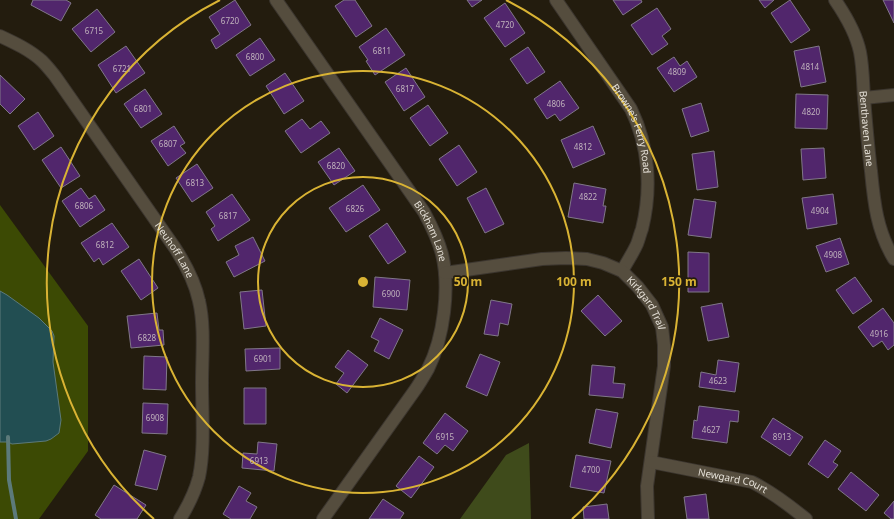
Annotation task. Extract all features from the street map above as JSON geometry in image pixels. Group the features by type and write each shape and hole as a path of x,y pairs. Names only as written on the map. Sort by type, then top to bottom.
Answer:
{"street":[{"name":"Bickham Lane","path":"276,0 424,212 439,244 445,273 445,306 440,333 428,369 415,390 323,519"},
{"name":"Browne's Ferry Road","path":"556,0 631,109 638,122 645,150 648,171 646,214 638,243 622,271"},
{"name":"Benthaven Lane","path":"835,0 852,29 860,51 876,217 883,238 894,259"},
{"name":"Neuhoff Lane","path":"0,36 29,51 43,62 51,72 175,248 191,277 199,300 202,323 202,456 199,478 180,519"},
{"path":"864,98 894,95"},
{"name":"Kirkgard Trail","path":"445,273 542,260 566,258 587,259 604,263 622,271 638,287 652,305 662,327 664,345 664,366 647,486 648,519"},
{"name":"Newgard Court","path":"651,462 752,482 790,506 806,519"}],"green space":[{"path":"0,205 88,326 88,451 39,519 0,519"},
{"path":"529,443 531,519 460,519 506,455"}],"water":[{"path":"0,291 39,318 52,331 54,336 53,362 61,420 59,433 46,441 12,444 8,442 0,442"}],"building":[{"path":"33,0 66,0 71,3 61,21 31,5"},
{"path":"235,0 251,25 216,49 211,40 220,34 209,17"},
{"path":"344,0 355,0 372,26 356,37 335,6"},
{"path":"467,0 482,0 472,7"},
{"path":"613,0 641,0 642,2 623,15"},
{"path":"759,0 774,0 765,8"},
{"path":"790,0 810,30 791,43 771,13"},
{"path":"883,0 894,0 894,23"},
{"path":"505,3 525,33 505,47 484,18"},
{"path":"657,8 671,29 662,36 668,44 652,55 631,25"},
{"path":"97,9 115,32 91,52 72,29"},
{"path":"386,28 405,55 375,75 366,61 368,60 359,47"},
{"path":"260,38 275,60 250,76 236,55"},
{"path":"126,46 145,73 116,93 98,65"},
{"path":"819,46 826,82 801,87 794,51"},
{"path":"528,47 545,72 527,84 510,59"},
{"path":"674,57 680,66 687,61 697,77 674,92 657,68"},
{"path":"406,68 425,97 404,111 385,82"},
{"path":"285,73 304,101 284,114 266,86"},
{"path":"0,75 25,99 10,114 0,104"},
{"path":"560,81 579,108 560,121 555,114 547,119 534,99"},
{"path":"145,89 162,114 141,128 124,104"},
{"path":"796,94 828,95 827,129 795,128"},
{"path":"701,103 709,131 691,137 682,109"},
{"path":"428,105 448,133 430,146 410,118"},
{"path":"38,112 54,136 34,150 18,126"},
{"path":"302,119 310,129 321,121 330,133 301,153 285,131"},
{"path":"174,126 185,143 180,146 186,153 168,166 151,141"},
{"path":"593,126 605,154 573,168 561,140"},
{"path":"459,145 477,172 457,186 439,159"},
{"path":"61,147 80,176 61,188 42,160"},
{"path":"339,148 355,171 334,185 318,162"},
{"path":"824,148 826,178 803,180 801,149"},
{"path":"714,151 718,187 697,190 692,154"},
{"path":"197,164 213,188 192,202 176,178"},
{"path":"574,183 606,189 603,206 606,206 603,223 568,217"},
{"path":"363,185 380,210 346,232 329,208"},
{"path":"81,188 89,199 95,195 105,210 80,227 62,201"},
{"path":"486,188 504,224 485,233 467,198"},
{"path":"232,194 250,220 218,241 211,229 215,226 206,212"},
{"path":"833,194 837,224 807,229 802,198"},
{"path":"694,199 716,202 711,238 688,235"},
{"path":"112,223 129,247 103,265 99,258 94,262 81,243"},
{"path":"387,223 406,252 388,264 369,236"},
{"path":"253,237 265,261 234,277 226,262 239,255 235,246"},
{"path":"840,238 849,264 826,272 816,246"},
{"path":"688,252 709,253 709,292 688,292"},
{"path":"139,259 158,288 141,300 121,271"},
{"path":"375,277 410,280 407,310 373,307"},
{"path":"855,277 872,301 853,314 836,290"},
{"path":"262,290 266,326 244,329 240,292"},
{"path":"598,295 622,321 605,336 581,311"},
{"path":"491,300 512,304 508,325 500,323 498,336 484,334"},
{"path":"722,303 729,337 708,341 701,307"},
{"path":"883,308 894,323 894,345 888,350 882,341 873,347 858,327"},
{"path":"157,313 159,330 163,330 164,345 131,348 127,316"},
{"path":"380,318 403,330 389,359 374,351 379,341 371,337"},
{"path":"280,348 280,369 246,371 245,349"},
{"path":"348,350 368,365 347,393 336,384 344,373 335,367"},
{"path":"480,354 500,362 487,396 466,387"},
{"path":"144,356 167,357 166,390 143,389"},
{"path":"718,360 739,363 735,392 699,387 701,372 716,375"},
{"path":"592,365 615,367 613,383 625,384 623,398 589,395"},
{"path":"244,388 266,388 266,424 244,424"},
{"path":"143,403 168,404 167,434 142,433"},
{"path":"699,406 739,411 738,422 730,421 727,443 692,438 694,420 697,421"},
{"path":"596,409 618,413 611,448 589,443"},
{"path":"445,413 468,431 453,451 445,445 437,454 423,443"},
{"path":"773,418 803,437 790,456 761,437"},
{"path":"825,440 841,451 833,462 838,465 828,478 808,464"},
{"path":"258,442 277,444 274,471 242,468 243,453 257,454"},
{"path":"144,450 166,456 157,490 135,485"},
{"path":"576,455 611,461 604,493 570,487"},
{"path":"419,456 434,467 411,498 396,486"},
{"path":"851,472 879,495 866,511 838,489"},
{"path":"114,485 146,505 137,519 101,519 95,515"},
{"path":"239,486 251,493 246,501 257,507 250,519 231,519 223,514"},
{"path":"706,494 709,519 687,519 684,497"},
{"path":"383,499 404,513 400,519 369,519"},
{"path":"894,501 894,519 891,519 884,513"},
{"path":"607,504 609,519 584,519 583,507"}],"waterway":[{"path":"8,437 9,480 16,519"}]}
